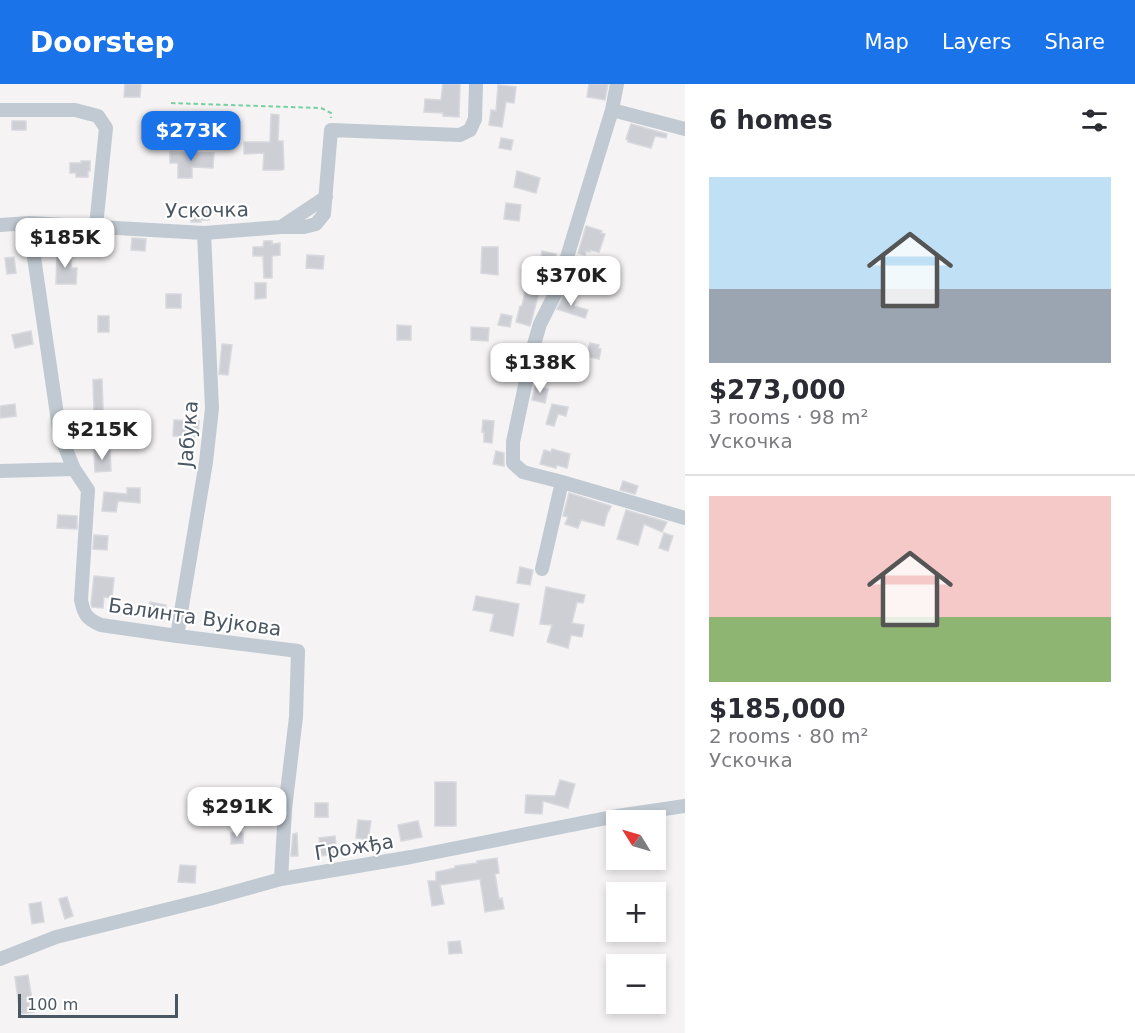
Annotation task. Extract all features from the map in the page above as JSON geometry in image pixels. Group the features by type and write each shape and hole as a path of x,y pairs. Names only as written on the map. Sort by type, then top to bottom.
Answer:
{"street":[{"path":"331,130 460,135 470,130 475,119 476,84"},
{"path":"616,84 612,110 557,290 540,324 533,348 513,442 513,463 523,472 685,518"},
{"path":"0,111 75,110 98,116 106,128 96,226"},
{"path":"612,110 685,129"},
{"name":"Ускочка","path":"0,225 29,223 204,233 281,227 326,197 331,130"},
{"path":"0,471 74,469 60,435 29,223"},
{"name":"Јабука","path":"177,636 206,462 212,408 204,233"},
{"name":"Балинта Вујкова","path":"74,469 88,490 81,600 83,612 91,621 101,625 298,651 296,717 285,809 281,879"},
{"path":"542,569 562,482"},
{"name":"Грожђа","path":"0,959 56,937 281,879 411,857 617,816 685,806"}],"path":[{"path":"171,103 321,108 331,113 331,130"}],"building":[{"path":"125,84 141,84 140,97 124,97"},
{"path":"443,84 460,84 459,117 424,112 425,99 441,100"},
{"path":"589,84 608,84 605,100 587,97"},
{"path":"498,85 516,87 514,103 506,102 502,127 489,125 491,110 496,111"},
{"path":"271,114 279,115 278,141 283,141 284,169 282,170 263,170 264,153 244,154 244,142 270,142"},
{"path":"12,121 26,121 26,130 12,130"},
{"path":"631,124 667,134 666,138 655,136 651,148 628,142 626,139"},
{"path":"501,138 513,140 511,150 499,148"},
{"path":"170,152 214,153 213,168 192,167 192,178 178,178 178,163 170,163"},
{"path":"81,161 90,161 88,177 76,177 76,173 70,173 70,163 81,163"},
{"path":"517,171 540,178 536,193 514,187"},
{"path":"506,203 521,205 519,221 504,219"},
{"path":"192,208 209,208 209,220 191,222"},
{"path":"586,226 605,234 599,252 590,250 590,252 586,251 585,255 578,253"},
{"path":"132,238 146,239 145,251 131,250"},
{"path":"264,241 272,241 272,244 280,243 280,255 272,256 272,278 264,278 263,256 253,256 253,247 263,247"},
{"path":"482,247 498,247 498,275 481,273"},
{"path":"61,250 71,250 71,268 77,268 76,284 56,284 57,254 61,254"},
{"path":"542,251 556,254 554,268 546,266 530,326 516,322 529,273 522,271 523,262 540,264"},
{"path":"307,255 324,256 323,269 306,268"},
{"path":"14,257 16,273 7,274 5,258"},
{"path":"255,283 266,283 266,298 255,299"},
{"path":"565,293 572,296 571,300 575,301 574,306 588,310 585,318 557,309"},
{"path":"166,294 181,294 181,308 166,308"},
{"path":"501,314 512,316 510,327 498,325"},
{"path":"98,316 109,316 109,332 98,332"},
{"path":"397,325 411,326 411,340 397,340"},
{"path":"471,327 489,328 488,341 471,340"},
{"path":"31,331 33,344 15,348 12,335"},
{"path":"590,343 599,345 598,348 601,349 599,359 586,356"},
{"path":"222,344 232,345 228,375 219,374"},
{"path":"550,350 548,358 553,360 551,366 539,364 542,351"},
{"path":"523,353 520,368 493,362 494,359 508,358 504,356"},
{"path":"102,379 103,411 114,413 114,423 93,423 93,380"},
{"path":"535,386 548,389 545,403 532,400"},
{"path":"15,404 16,416 0,418 0,406"},
{"path":"552,404 568,407 566,416 558,414 554,426 546,424"},
{"path":"174,420 199,421 198,437 173,436"},
{"path":"483,420 494,421 492,443 484,442"},
{"path":"552,449 570,454 567,468 540,464 544,450 551,452"},
{"path":"110,450 111,471 95,472 94,451"},
{"path":"496,451 504,453 504,466 493,464"},
{"path":"623,481 638,486 635,494 620,490"},
{"path":"127,488 140,488 140,503 118,501 116,512 102,511 104,492 127,494"},
{"path":"569,493 611,506 604,526 581,520 578,528 565,524 568,517 563,516"},
{"path":"626,510 667,522 662,532 644,524 638,545 617,539"},
{"path":"58,515 77,516 77,529 57,528"},
{"path":"664,533 673,536 668,551 659,548"},
{"path":"94,535 108,536 107,550 93,549"},
{"path":"520,567 533,570 530,585 517,583"},
{"path":"94,576 114,578 112,598 104,597 103,608 92,607 91,604"},
{"path":"546,587 585,595 583,603 577,602 572,623 584,625 582,637 571,635 568,648 547,642 552,625 540,624"},
{"path":"476,596 519,604 513,636 490,631 494,614 473,610"},
{"path":"150,602 166,605 164,621 147,618"},
{"path":"560,780 575,784 568,808 543,801 542,814 525,813 526,795 555,796"},
{"path":"435,782 456,782 456,826 435,826"},
{"path":"315,803 328,803 328,817 315,817"},
{"path":"358,820 371,821 368,840 356,838"},
{"path":"418,821 422,837 401,841 398,825"},
{"path":"243,832 243,843 231,844 231,833"},
{"path":"297,833 298,856 291,856 293,834"},
{"path":"335,836 337,854 321,856 319,838"},
{"path":"497,858 499,873 495,874 499,899 502,898 504,909 485,912 480,879 440,885 444,904 432,906 428,881 436,881 436,872"},
{"path":"180,865 196,866 195,883 178,882"},
{"path":"67,897 73,916 65,919 59,899"},
{"path":"41,902 44,922 32,924 29,904"},
{"path":"460,941 462,953 449,954 448,942"},
{"path":"28,975 34,1012 20,1014 15,977"}]}
